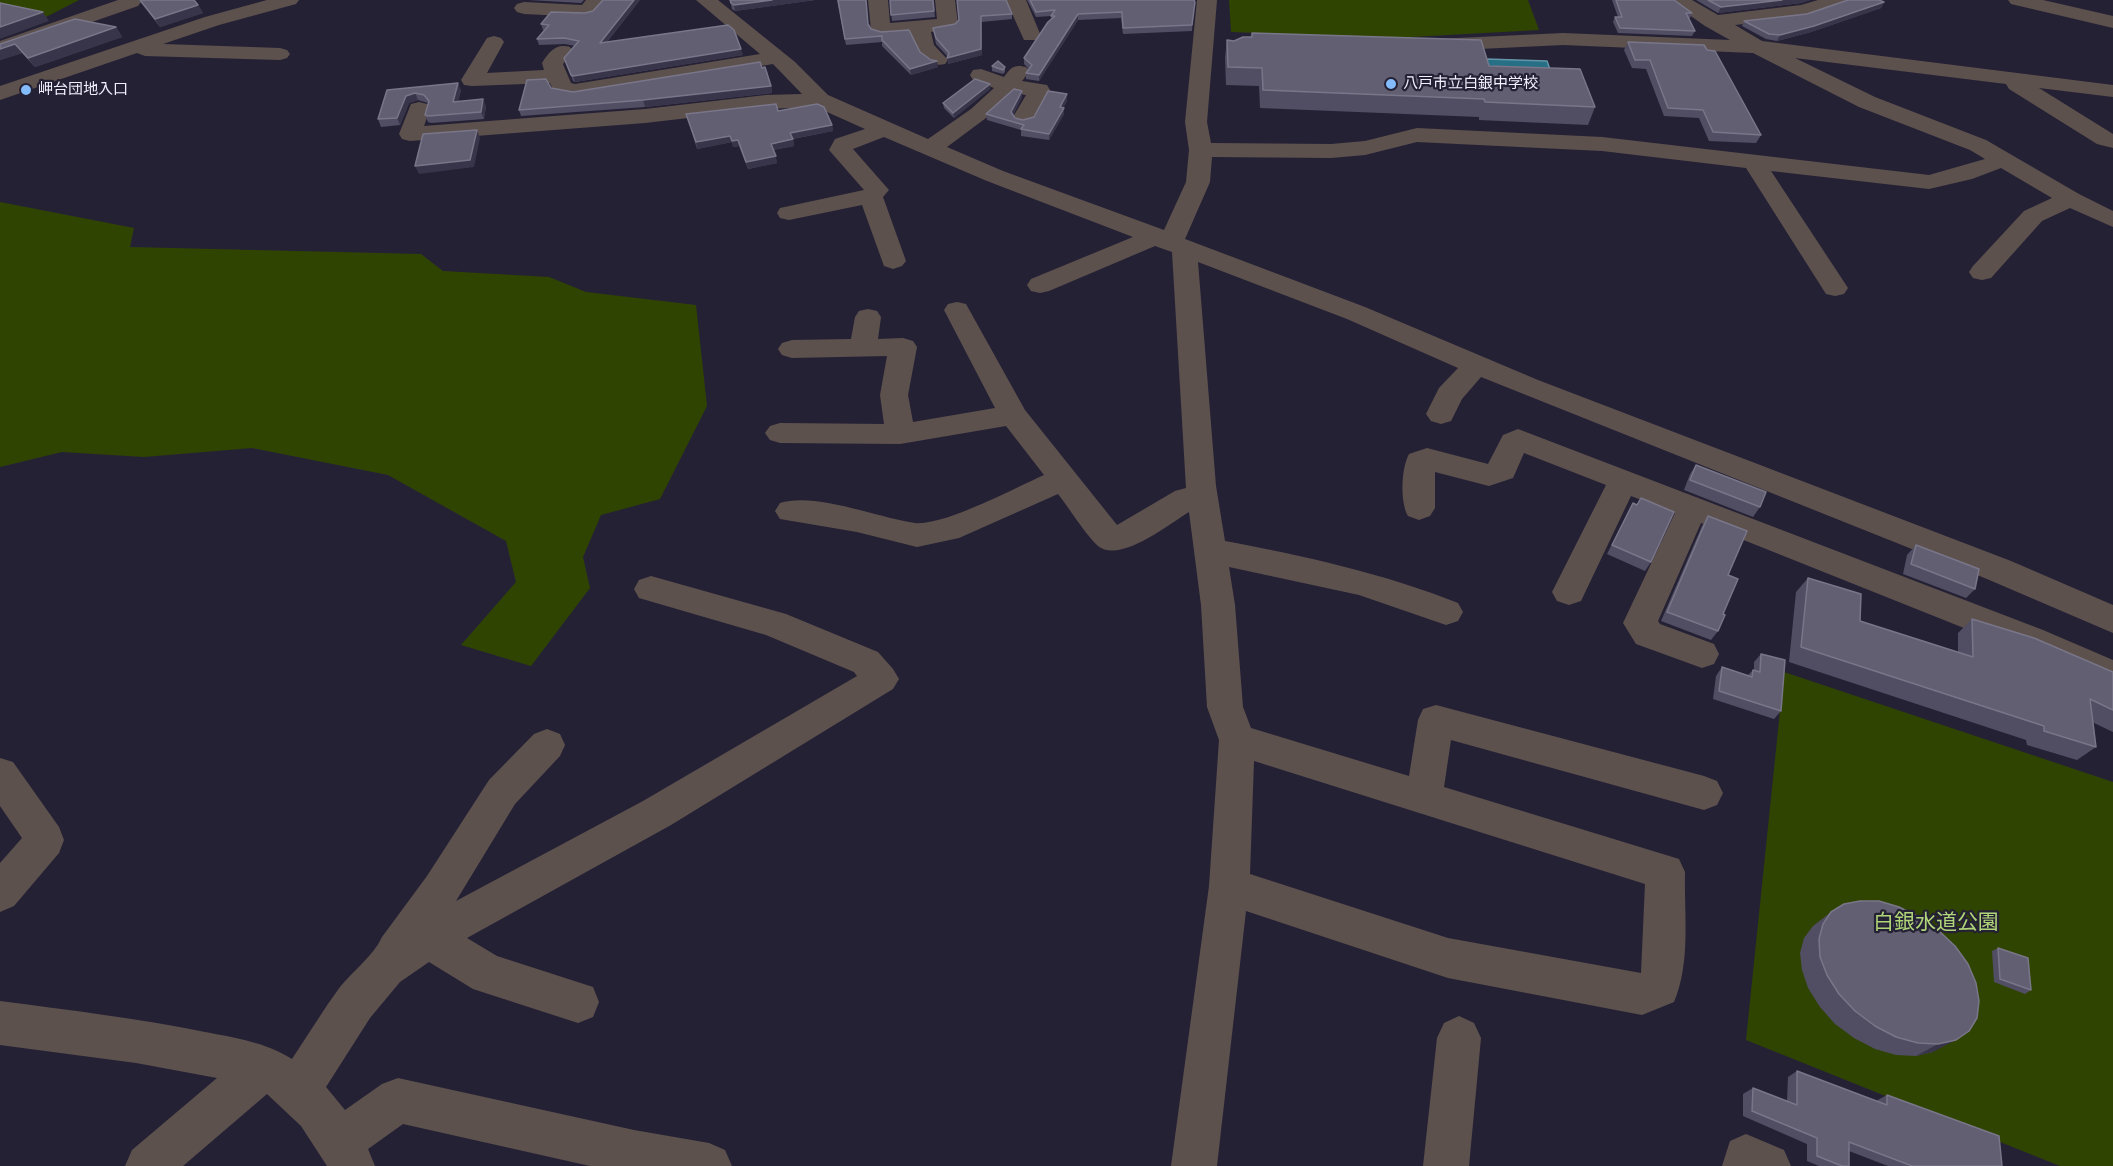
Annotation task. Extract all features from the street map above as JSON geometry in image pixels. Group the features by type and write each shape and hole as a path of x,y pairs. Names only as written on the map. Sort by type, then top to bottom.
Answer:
{"street":[{"path":"0,48 131,3 129,0"},
{"path":"0,93 249,5 289,0"},
{"path":"524,8 587,11 597,0"},
{"path":"706,0 788,66 820,100 995,176 1356,313 1527,387 1999,570 2113,620"},
{"path":"878,0 881,30 948,24 945,0"},
{"path":"1016,0 1031,36"},
{"path":"1194,1166 1229,886 1237,740 1225,706 1218,605 1171,241 1198,182 1201,150 1196,122 1207,0"},
{"path":"1678,0 1757,47 1867,102 1978,145 2070,199 2113,220"},
{"path":"2018,0 2113,22"},
{"path":"1712,22 1804,11 1829,1"},
{"path":"920,27 924,47 938,60"},
{"path":"1412,46 1563,39 1757,47 2113,91"},
{"path":"494,42 472,80 557,76"},
{"path":"135,46 149,52 280,54"},
{"path":"562,51 552,63 562,87 575,90 777,57"},
{"path":"981,75 1014,78 1039,90 1024,117"},
{"path":"931,148 960,128 1014,78"},
{"path":"2009,78 2105,139 2113,141"},
{"path":"419,109 410,134 645,116 766,102 820,100"},
{"path":"789,213 871,196 877,190 841,150 843,144 886,129"},
{"path":"1201,150 1331,151 1365,148 1417,135 1602,144 1929,182 1964,174 2003,160"},
{"path":"1754,162 1835,288"},
{"path":"871,196 893,261"},
{"path":"1982,272 2033,216 2070,199"},
{"path":"1040,285 1171,241"},
{"path":"957,310 1013,415 1110,538 1119,539 1186,499 1203,499"},
{"path":"863,347 868,317"},
{"path":"792,349 903,346 894,395 900,434"},
{"path":"1441,414 1449,395 1476,365"},
{"path":"780,433 900,434 1013,415"},
{"path":"1419,508 1420,462 1427,459 1489,475 1502,470 1514,442 1518,439 2031,640 2113,676"},
{"path":"791,511 857,520 917,535 948,530 1063,479"},
{"path":"1569,591 1623,481"},
{"path":"1820,557 1837,508"},
{"path":"1692,509 1640,623 1648,634 1702,654"},
{"path":"1210,551 1292,566 1394,592 1446,612"},
{"path":"385,967 428,938 657,813 880,679 866,662 774,624 651,589"},
{"path":"1424,797 1436,720 1704,793"},
{"path":"1229,886 1448,958 1642,994 1659,987 1663,966 1665,872 1237,740"},
{"path":"148,1166 281,1078 355,1003 385,967 441,889 502,792 547,745"},
{"path":"0,774 45,840 0,893"},
{"path":"428,938 488,974 578,1002"},
{"path":"0,1023 200,1052 281,1078 315,1107 345,1154 398,1100 634,1153 709,1166"},
{"path":"1446,1166 1459,1038"},
{"path":"1744,1166 1746,1157 1768,1166"}],"green space":[{"path":"0,0 79,0 46,17 0,8"},
{"path":"1229,0 1528,0 1539,30 1393,38 1231,32"},
{"path":"0,202 134,228 130,247 421,254 443,271 549,277 586,292 696,305 707,406 660,499 601,515 583,557 590,588 531,666 461,645 516,582 506,541 388,475 252,448 144,457 62,452 0,467"},
{"name":"白銀水道公園","path":"1784,672 2113,782 2113,1166 2060,1166 1746,1040"}],"water":[{"path":"1486,59 1547,61 1554,81 1492,78"}],"building":[{"path":"140,0 194,0 198,5 155,19"},
{"path":"603,0 634,0 600,43 728,25 734,30 741,49 573,76 564,58 579,41 564,38 537,39 549,25 541,24 551,12 585,13 593,11"},
{"path":"730,0 772,0 734,5"},
{"path":"838,0 866,0 868,24 871,29 881,32 909,30 920,52 931,60 937,61 910,69 882,40 882,36 845,39"},
{"path":"890,0 933,0 934,11 891,15"},
{"path":"957,0 1006,0 1012,14 981,16 981,49 947,58 949,53 936,38 933,28 955,24 959,20"},
{"path":"1030,0 1194,0 1195,2 1192,25 1123,28 1122,12 1078,14 1039,75 1026,73 1032,65 1024,58 1048,22 1055,16 1051,16 1055,10 1036,12"},
{"path":"1616,0 1674,0 1692,13 1686,13 1695,31 1620,28 1615,17 1622,17"},
{"path":"1708,0 1782,0 1721,7"},
{"path":"1848,0 1884,2 1780,35 1769,34 1744,21 1807,14"},
{"path":"0,3 43,12 0,27"},
{"path":"75,19 116,27 28,58 15,44 0,49 0,44"},
{"path":"1252,33 1481,40 1489,66 1580,69 1595,107 1485,102 1484,99 1263,90 1262,68 1228,67 1227,40 1234,41 1243,37 1252,37"},
{"path":"1628,42 1704,45 1707,50 1715,51 1761,135 1713,132 1703,110 1668,108 1650,60 1635,60"},
{"path":"998,61 1005,67 1003,70 992,66"},
{"path":"760,62 762,68 765,67 771,86 643,100 519,110 527,80 546,79 551,88 573,92"},
{"path":"975,79 990,84 953,113 943,103"},
{"path":"458,83 453,102 483,99 481,112 428,116 425,115 429,101 424,95 415,93 406,96 397,118 378,119 387,90"},
{"path":"1014,89 1022,91 1011,112 1015,118 1023,120 1034,117 1048,91 1067,94 1060,107 1064,108 1049,134 1021,129 1024,125 986,114"},
{"path":"776,104 778,111 817,104 824,107 832,125 790,133 793,139 771,144 776,156 746,162 738,140 732,141 730,136 696,142 686,114"},
{"path":"477,130 470,160 415,166 423,134"},
{"path":"1696,465 1766,492 1760,507 1690,480"},
{"path":"1641,498 1674,512 1651,562 1612,545 1633,503 1637,505"},
{"path":"1708,516 1747,531 1728,575 1738,579 1718,631 1667,612"},
{"path":"1916,545 1979,569 1975,589 1911,564"},
{"path":"1808,578 1861,594 1860,621 1973,657 1972,619 2034,638 2113,672 2113,710 2090,699 2096,747 2044,731 2044,726 1801,647"},
{"path":"1761,654 1785,660 1781,711 1719,691 1722,667 1752,677 1753,670 1760,672"},
{"path":"1879,901 1899,907 1938,930 1955,946 1968,964 1976,983 1979,1001 1977,1018 1969,1031 1956,1040 1938,1044 1918,1043 1896,1037 1875,1026 1855,1011 1839,994 1827,975 1820,957 1819,939 1823,924 1831,912 1844,904"},
{"path":"1998,948 2028,958 2031,990 2000,979"},
{"path":"1797,1071 1887,1105 1887,1095 1999,1136 2002,1166 1912,1166 1849,1142 1849,1166 1842,1166 1817,1156 1817,1138 1752,1111 1753,1088 1797,1105"}],"place":[{"name":"八戸市立白銀中学校","path":"1391,84"},
{"name":"岬台団地入口","path":"26,90"}]}
